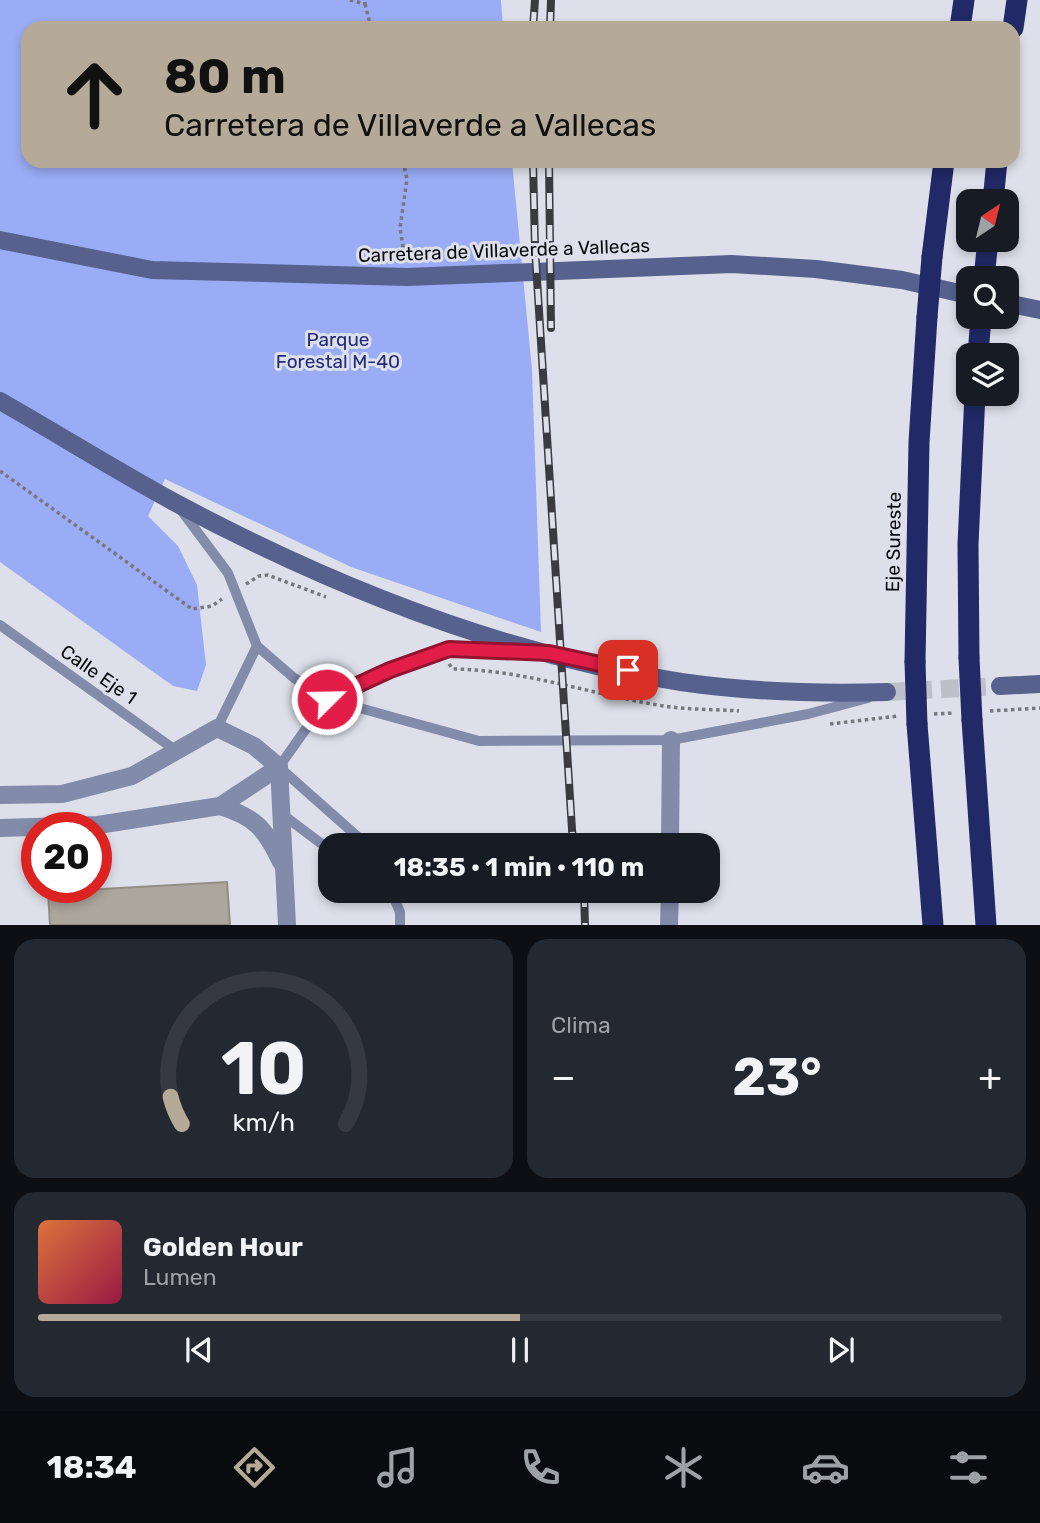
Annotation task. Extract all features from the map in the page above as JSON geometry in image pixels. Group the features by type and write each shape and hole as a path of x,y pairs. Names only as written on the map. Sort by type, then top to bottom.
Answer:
{"highway":[{"path":"961,21 964,0"},
{"path":"1014,21 1017,0"},
{"name":"Eje Sureste","path":"933,925 917,724 915,662 919,442 932,257 943,168"},
{"path":"994,189 997,168"},
{"path":"974,406 968,544 969,658 986,925"}],"main road":[{"name":"Carretera de Villaverde a Vallecas","path":"0,240 152,271 407,277 732,264 816,269 902,280 956,292"},
{"path":"1019,306 1040,310"},
{"path":"1019,309 1040,318"},
{"path":"0,401 175,502 333,579 463,628 549,653 681,681 805,694 887,692"},
{"path":"1000,686 1035,683"}],"street":[{"path":"0,795 62,794 132,776 217,728 254,746 279,768 287,925"},
{"path":"670,833 671,740"},
{"path":"0,828 98,825 219,806 279,768"},
{"path":"219,806 247,814 270,838 285,870"},
{"path":"669,925 670,903"}],"lane":[{"path":"175,502 229,573 257,646 294,678 327,699 479,741 671,740 808,714 887,692"},
{"name":"Calle Eje 1","path":"0,625 178,752"},
{"path":"217,728 257,646"},
{"path":"353,833 279,768 327,699 390,670 449,649 549,653"},
{"path":"282,814 318,841"},
{"path":"396,903 400,912 400,925"}],"path":[{"path":"350,0 365,2 369,21"},
{"path":"402,236 400,228 407,178 405,168"},
{"path":"0,471 192,609 212,606"},
{"path":"448,661 453,669 489,670 534,677 665,706 741,711"}],"green space":[{"name":"Parque Forestal M-40","path":"0,0 501,0 502,21 21,21 21,168 513,168 532,370 541,632 351,567 165,479 148,516 178,546 197,585 206,665 197,691 173,686 0,562"}],"building":[{"path":"227,882 230,925 50,925 49,903 112,903 112,888"}],"tunnel":[{"path":"887,692 1000,686"}],"railway":[{"path":"534,21 535,0"},
{"path":"550,21 551,0"},
{"path":"533,168 535,248 572,833"},
{"path":"549,168 551,328"},
{"path":"584,903 585,925"}],"route":[{"path":"327,699 356,688 390,670 449,649 549,653 628,670"}]}
